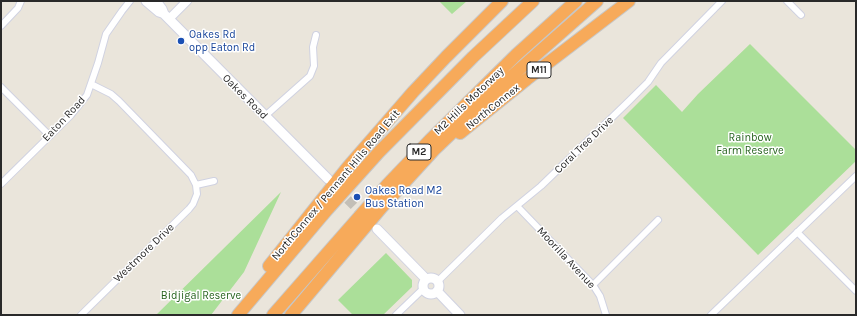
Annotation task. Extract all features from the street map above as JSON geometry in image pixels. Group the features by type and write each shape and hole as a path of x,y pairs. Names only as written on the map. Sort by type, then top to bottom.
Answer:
{"highway":[{"path":"446,57 502,1"},
{"path":"446,57 477,32 511,1"},
{"name":"M2","path":"238,315 326,211 379,152 473,57 533,1"},
{"name":"M2 Hills Motorway","path":"273,315 387,185 430,140 516,55 576,1"},
{"name":"M2","path":"291,315 382,207 434,150 474,110 597,1"},
{"name":"NorthConnex","path":"382,207 452,141 527,79 629,1"},
{"name":"NorthConnex / Pennant Hills Road Exit","path":"229,315 347,168 413,92 446,57"}],"main road":[{"name":"Oakes Road","path":"146,1 166,16"},
{"name":"Oakes Road","path":"156,1 166,16 328,179"},
{"path":"377,229 425,284 426,292 431,294 437,291 439,285 438,280 432,277 425,284"},
{"path":"437,291 460,315"}],"street":[{"path":"1,26 18,8 22,1"},
{"name":"Eaton Road","path":"1,184 50,136 87,95 92,84 106,34 130,1"},
{"path":"166,16 187,1"},
{"name":"Coral Tree Drive","path":"438,280 502,218 541,186 629,101 648,82 661,63 722,1"},
{"path":"787,1 801,15"},
{"path":"265,116 310,76 314,66 313,47 316,36"},
{"path":"92,84 119,101 191,176 196,185 214,181"},
{"path":"1,87 50,136"},
{"path":"711,315 856,176"},
{"name":"Westmore Drive","path":"81,315 193,204 196,194 196,185"},
{"name":"Moorilla Avenue","path":"517,206 593,285 600,296 606,315"},
{"path":"593,285 658,220"},
{"path":"797,232 856,292"},
{"path":"396,315 425,284"}],"green space":[{"path":"439,1 467,1 452,14"},
{"name":"Rainbow Farm Reserve","path":"750,44 856,150 856,161 758,255 623,118 656,85 682,112 698,94"},
{"name":"Bidjigal Reserve","path":"281,192 244,272 211,315 156,315"},
{"path":"386,253 412,280 412,287 383,315 353,315 338,300"}],"tunnel":[{"path":"338,190 366,218"}],"place":[{"name":"Oakes Rd opp Eaton Rd","path":"181,41"},
{"name":"Oakes Road M2 Bus Station","path":"357,197"}]}
